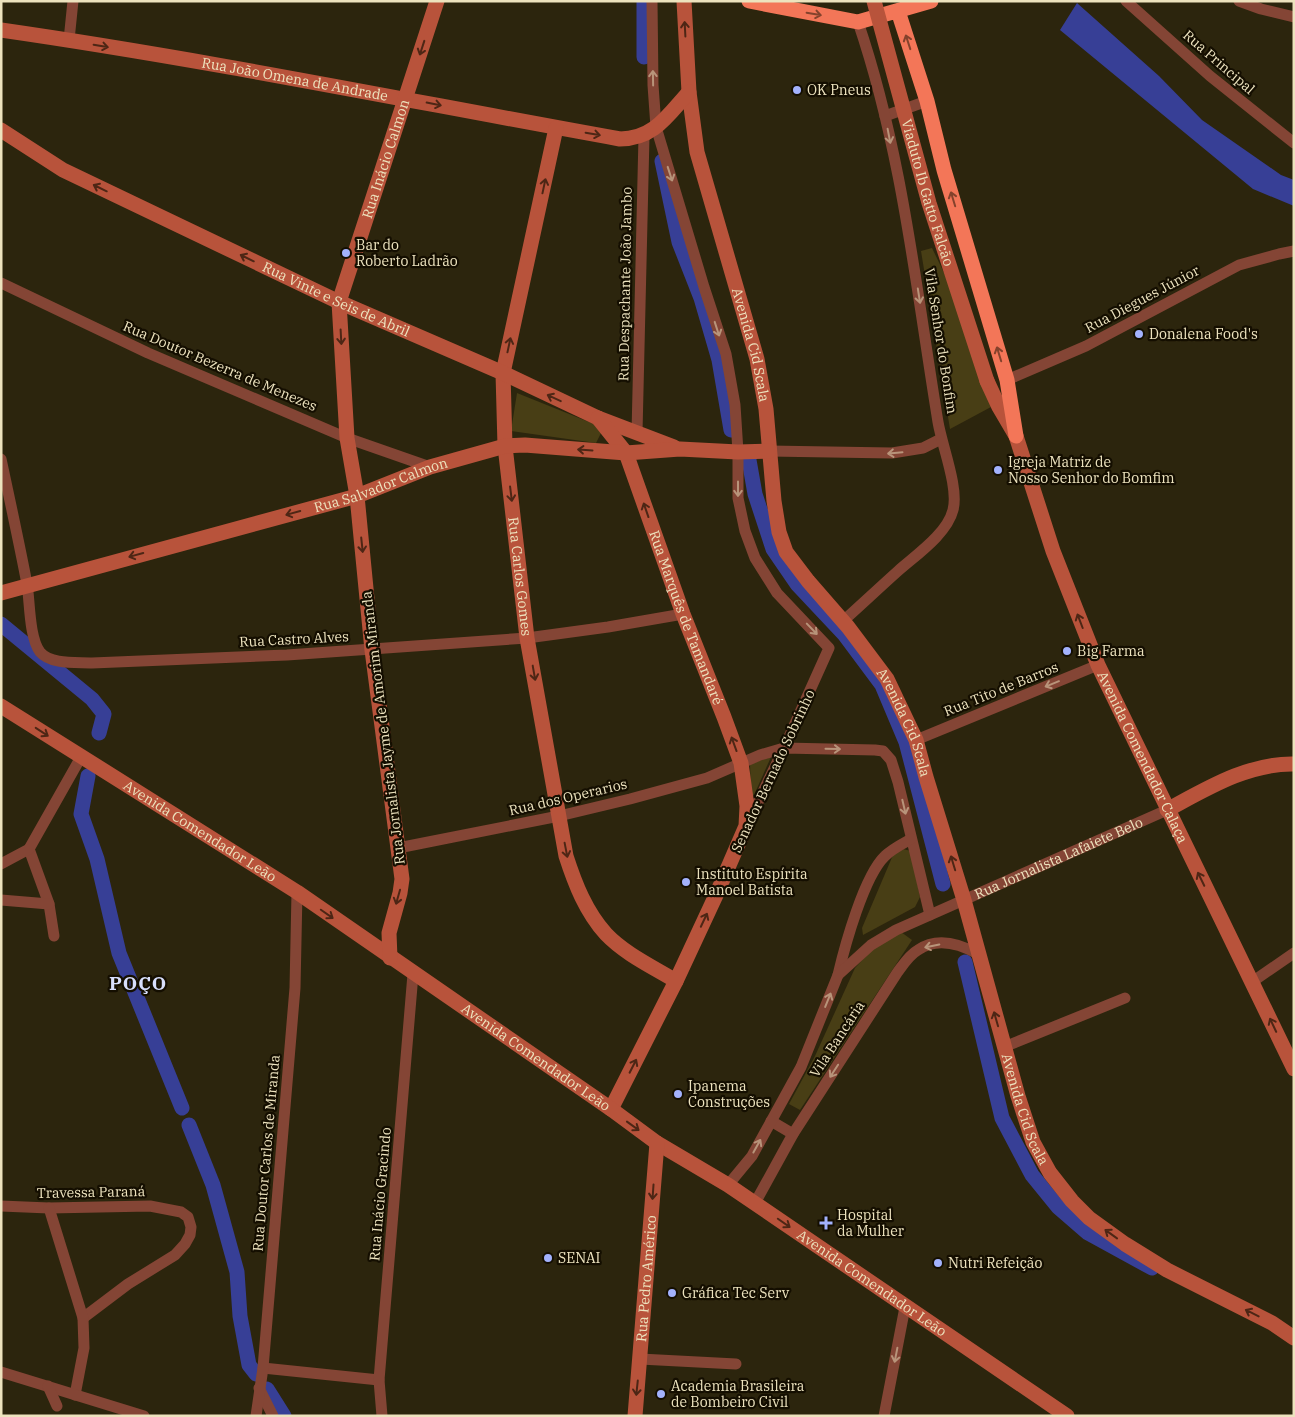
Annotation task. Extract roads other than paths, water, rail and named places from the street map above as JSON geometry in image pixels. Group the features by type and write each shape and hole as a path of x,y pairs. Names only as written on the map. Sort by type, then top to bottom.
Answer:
{"highway":[{"path":"750,1 858,22 931,1"},
{"path":"898,11 927,101 944,170 1007,380 1016,436"}],"street":[{"path":"69,40 73,1"},
{"name":"Rua Inácio Calmon","path":"357,496 347,438 339,302 437,1"},
{"name":"Avenida Cid Scala","path":"652,1 653,85 650,131 726,354 735,405 738,498 746,531 755,558 777,594 829,648"},
{"name":"Avenida Cid Scala","path":"684,1 689,92 697,152 757,359 766,409 774,501 786,552 808,581 848,627 886,679 916,740 1033,1142 1050,1173 1089,1218 1125,1244 1167,1270 1272,1323 1294,1338"},
{"name":"Viaduto Ib Gatto Falcão","path":"874,1 929,203 987,381"},
{"name":"Rua Principal","path":"1126,1 1210,76 1294,144"},
{"path":"1239,1 1261,9 1294,17"},
{"name":"Vila Senhor do Bonfim","path":"842,622 935,538 950,519 954,509 954,492 950,469 941,439 914,268 885,116 858,22"},
{"name":"Rua João Omena de Andrade","path":"1,30 406,98 620,139 632,139 650,131"},
{"path":"650,131 689,92"},
{"path":"885,116 927,101"},
{"name":"Rua Carlos Gomes","path":"556,128 503,373 505,446 527,638 566,856 574,880 583,900 607,935 626,950 676,981"},
{"name":"Rua Vinte e Seis de Abril","path":"1,130 63,170 339,302 503,373 598,418 680,450"},
{"name":"Rua Despachante João Jambo","path":"637,433 650,131"},
{"name":"Rua Diegues Júnior","path":"1007,380 1086,346 1238,265 1278,254 1294,252"},
{"name":"Rua Doutor Bezerra de Menezes","path":"1,283 148,353 347,438 430,467"},
{"name":"Avenida Comendador Calaça","path":"987,381 999,407 1016,436 1053,551 1098,665 1294,1069"},
{"name":"Rua Marquês de Tamandaré","path":"598,418 626,453 683,614 741,763 747,806 746,826"},
{"path":"769,451 892,453 923,448 941,439"},
{"name":"Rua Salvador Calmon","path":"1,592 357,496 430,467 505,446 525,445 626,453 680,450 769,451"},
{"path":"1,459 27,585"},
{"name":"Rua Jornalista Jayme de Amorim Miranda","path":"357,496 372,650 402,879 389,933 390,958"},
{"name":"Rua Castro Alves","path":"27,585 34,639 40,651 46,657 56,660 92,664 372,650 527,638 683,614"},
{"name":"Senador Bernado Sobrinho","path":"611,1109 676,981 829,648"},
{"name":"Rua Tito de Barros","path":"916,740 1098,665"},
{"name":"Avenida Comendador Leão","path":"1,706 296,892 611,1109 656,1143 728,1185 1066,1416"},
{"path":"741,763 784,748"},
{"name":"Avenida Cid Scala","path":"784,748 875,750 883,751 891,760 930,915"},
{"path":"1,864 30,849 82,757"},
{"name":"Rua dos Operarios","path":"398,848 560,816 630,799 707,778 741,763"},
{"name":"Rua Jornalista Lafaiete Belo","path":"838,975 871,945 884,936 1167,810 1206,789 1254,768 1294,764"},
{"name":"Rua Jornalista Lafaiete Belo","path":"1160,796 1206,789"},
{"path":"728,1185 752,1156 801,1067 838,975 847,938 873,872 884,856 911,839"},
{"path":"30,849 49,904 54,936"},
{"name":"Rua Doutor Carlos de Miranda","path":"256,1416 263,1368 295,988 296,892"},
{"path":"1,900 49,904"},
{"name":"Vila Bancária","path":"755,1203 793,1134 909,957 919,949 933,944 945,943 965,947 978,954"},
{"path":"1252,982 1294,953"},
{"name":"Rua Inácio Gracindo","path":"382,1416 379,1380 413,974"},
{"path":"1004,1047 1125,998"},
{"path":"771,1121 793,1134"},
{"name":"Rua Pedro Américo","path":"635,1416 656,1143"},
{"name":"Travessa Paraná","path":"1,1206 48,1208 150,1206 182,1212 188,1217 191,1227 190,1235 175,1255 128,1284 83,1318"},
{"path":"48,1208 83,1318 84,1348 75,1395"},
{"path":"884,1416 905,1307"},
{"path":"640,1359 736,1364"},
{"path":"263,1368 379,1380"},
{"path":"1,1372 144,1416"},
{"path":"48,1386 57,1406"},
{"path":"259,1388 273,1416"}],"waterway":[{"path":"644,3 644,57"},
{"path":"662,161 679,242 701,298 719,360 731,430"},
{"path":"749,460 755,494 773,549 797,584 844,634 882,685 906,742 943,884"},
{"path":"1,624 92,699 104,714 99,733"},
{"path":"88,776 81,814 97,859 119,953 182,1108"},
{"path":"965,962 1002,1118 1032,1175 1058,1207 1088,1233 1152,1268"},
{"path":"189,1125 213,1185 237,1272 240,1316 249,1365 256,1374"},
{"path":"267,1389 284,1416"}],"place":[{"name":"OK Pneus","path":"797,90"},
{"name":"Bar do Roberto Ladrão","path":"346,253"},
{"name":"Donalena Food's","path":"1139,334"},
{"name":"Igreja Matriz de Nosso Senhor do Bomfim","path":"998,470"},
{"name":"Big Farma","path":"1067,651"},
{"name":"Instituto Espírita Manoel Batista","path":"686,882"},
{"name":"Ipanema Construções","path":"678,1094"},
{"name":"Hospital da Mulher","path":"826,1223"},
{"name":"SENAI","path":"548,1258"},
{"name":"Nutri Refeição","path":"938,1263"},
{"name":"Gráfica Tec Serv","path":"672,1293"},
{"name":"Academia Brasileira de Bombeiro Civil","path":"661,1394"}],"district":[{"name":"POÇO","path":"138,983"}]}
